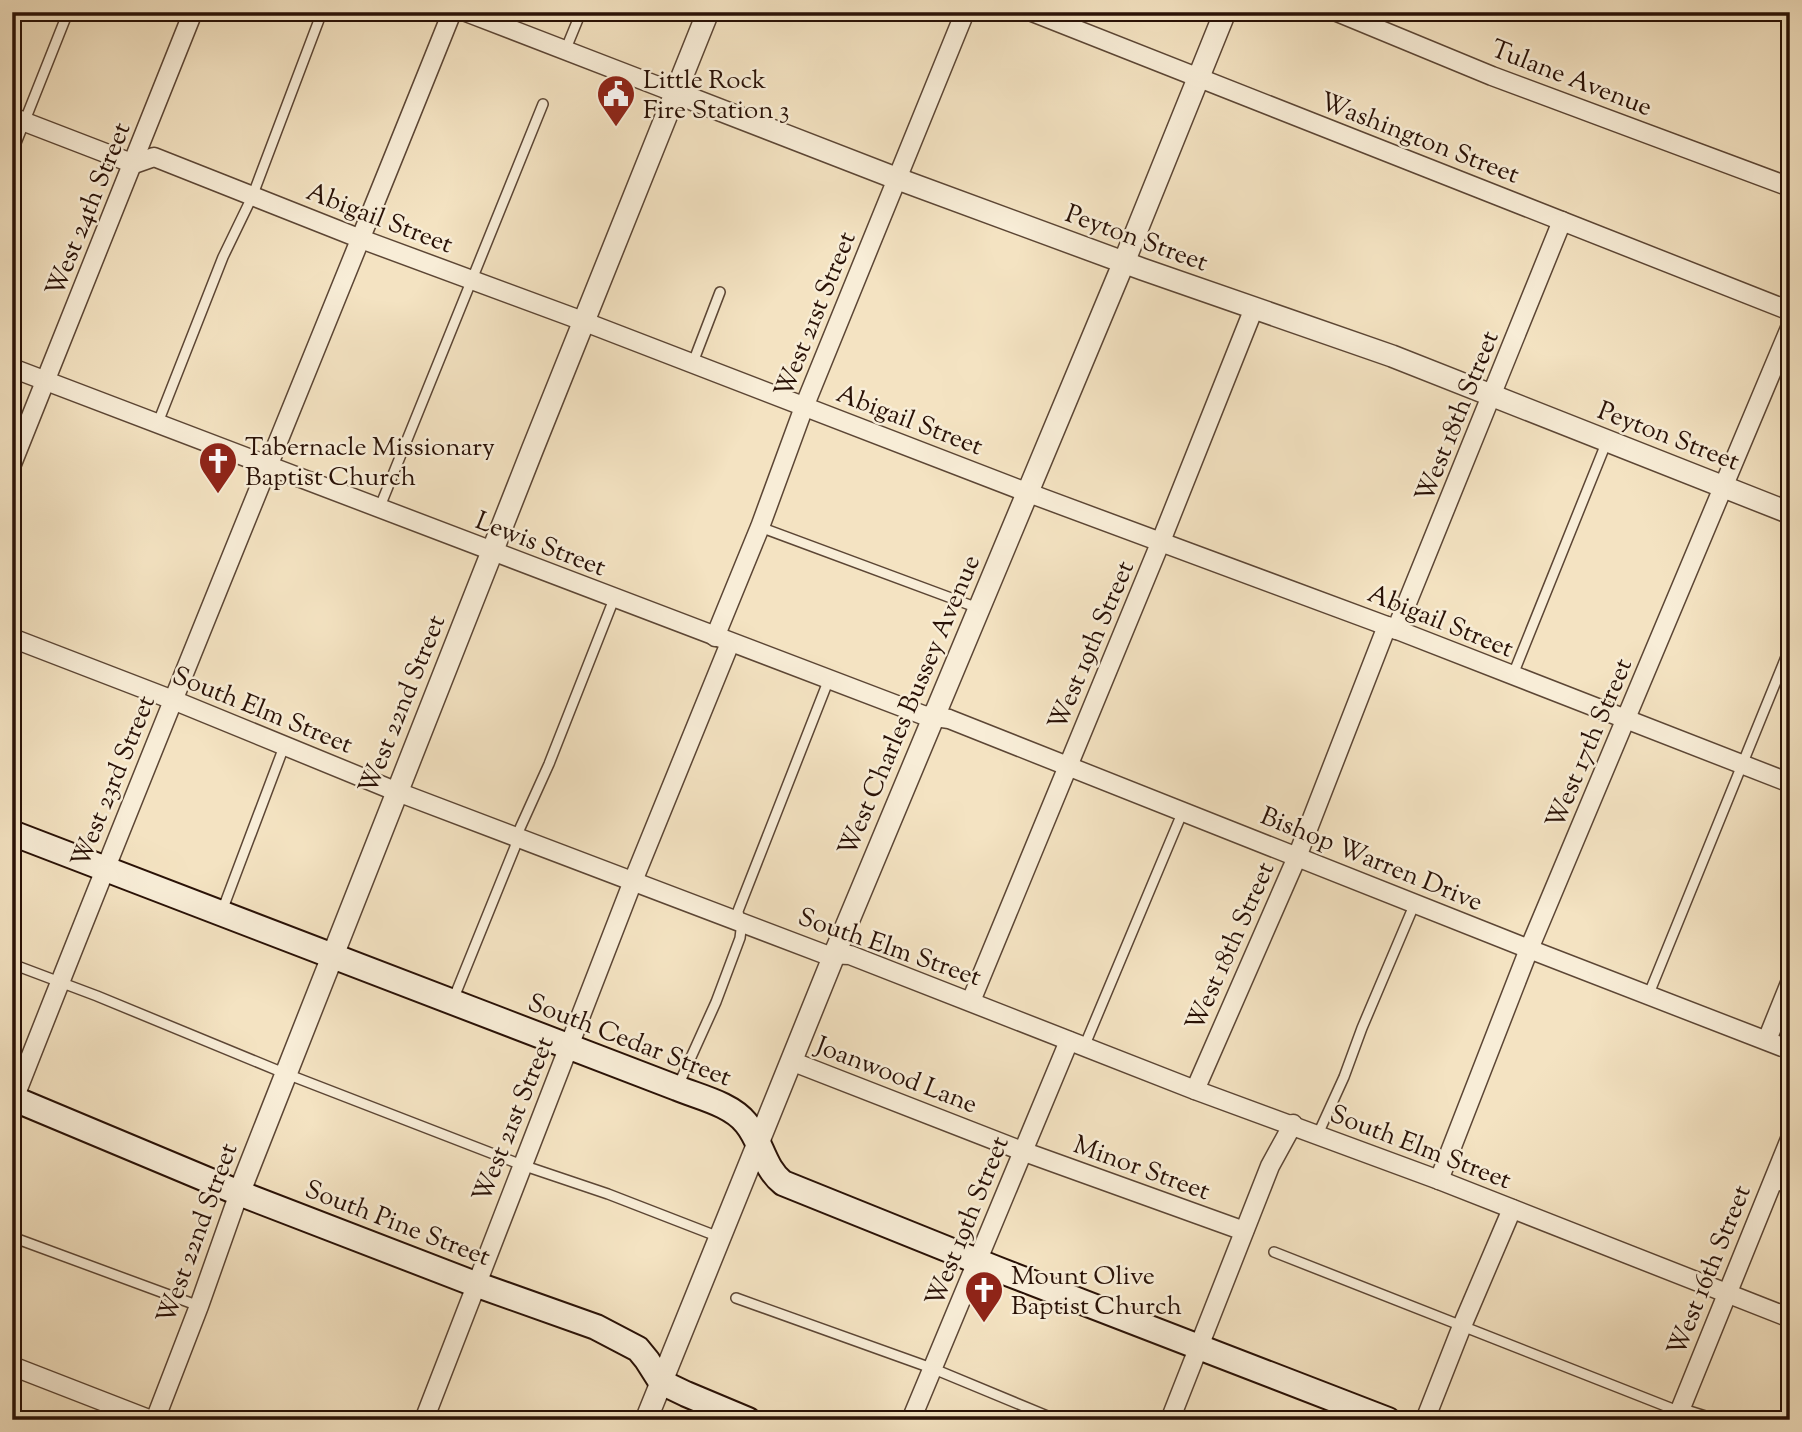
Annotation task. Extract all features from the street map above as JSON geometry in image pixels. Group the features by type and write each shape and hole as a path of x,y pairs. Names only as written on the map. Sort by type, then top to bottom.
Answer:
{"main road":[{"name":"South Cedar Street","path":"12,832 736,1113 745,1121 758,1142 773,1175 783,1183 1388,1420"},
{"name":"South Pine Street","path":"13,1100 239,1193 612,1334 638,1349 661,1381 748,1420"}],"street":[{"name":"West 24th Street","path":"12,464 193,12"},
{"name":"West 23rd Street","path":"13,1100 452,12"},
{"name":"Peyton Street","path":"466,12 898,180 1392,356 1790,513"},
{"name":"West 22nd Street","path":"153,1420 200,1306 239,1193 395,791 708,12"},
{"name":"West 21st Street","path":"424,1420 633,881 804,407 964,12"},
{"name":"Washington Street","path":"1032,12 1790,311"},
{"name":"West Charles Bussey Avenue","path":"646,1420 835,953 936,716 1225,12"},
{"name":"Tulane Avenue","path":"1345,14 1492,76 1790,187"},
{"name":"Abigail Street","path":"19,120 134,164 154,157 361,239 1392,628 1512,677 1790,783"},
{"name":"West 18th Street","path":"1195,1090 1493,396 1562,221"},
{"name":"West 19th Street","path":"971,1001 1254,308"},
{"name":"West 17th Street","path":"1439,1180 1529,949 1790,328"},
{"name":"Lewis Street","path":"12,368 722,640 923,715 936,716"},
{"name":"South Elm Street","path":"12,638 285,744 395,791 824,954 850,955 1195,1090 1439,1180 1790,1318"},
{"name":"Bishop Warren Drive","path":"936,716 1790,1050"},
{"path":"1767,1040 1790,984"},
{"name":"West 19th Street","path":"911,1420 934,1370 1022,1151 1076,1044"},
{"name":"Joanwood Lane","path":"791,1060 1022,1151"},
{"path":"1170,1420 1270,1166 1293,1124"},
{"name":"West 16th Street","path":"1678,1414 1790,1139"},
{"name":"Minor Street","path":"1022,1151 1244,1231"},
{"path":"1425,1420 1512,1209"},
{"path":"12,1366 153,1420"}],"lane":[{"path":"12,153 19,120 68,12"},
{"path":"157,425 223,257 252,197 322,12"},
{"path":"565,51 581,12"},
{"path":"379,509 543,104"},
{"path":"692,365 720,292"},
{"path":"1512,677 1607,441"},
{"path":"760,527 979,608"},
{"path":"453,1002 467,961 488,919 515,847 516,837 549,764 614,599"},
{"path":"1648,996 1790,648"},
{"path":"677,1088 716,1002 740,938 737,911 829,680"},
{"path":"221,913 285,744"},
{"path":"1076,1044 1182,811"},
{"path":"1318,1134 1415,903"},
{"path":"12,964 286,1074 719,1237"},
{"path":"1772,1182 1790,1190"},
{"path":"12,1237 200,1306"},
{"path":"1275,1252 1673,1409 1678,1414 1718,1420"},
{"path":"736,1298 934,1370 1058,1420"}],"place":[{"name":"Little Rock Fire Station 3","path":"616,128"},
{"name":"Tabernacle Missionary Baptist Church","path":"218,495"},
{"name":"Mount Olive Baptist Church","path":"984,1324"}]}
